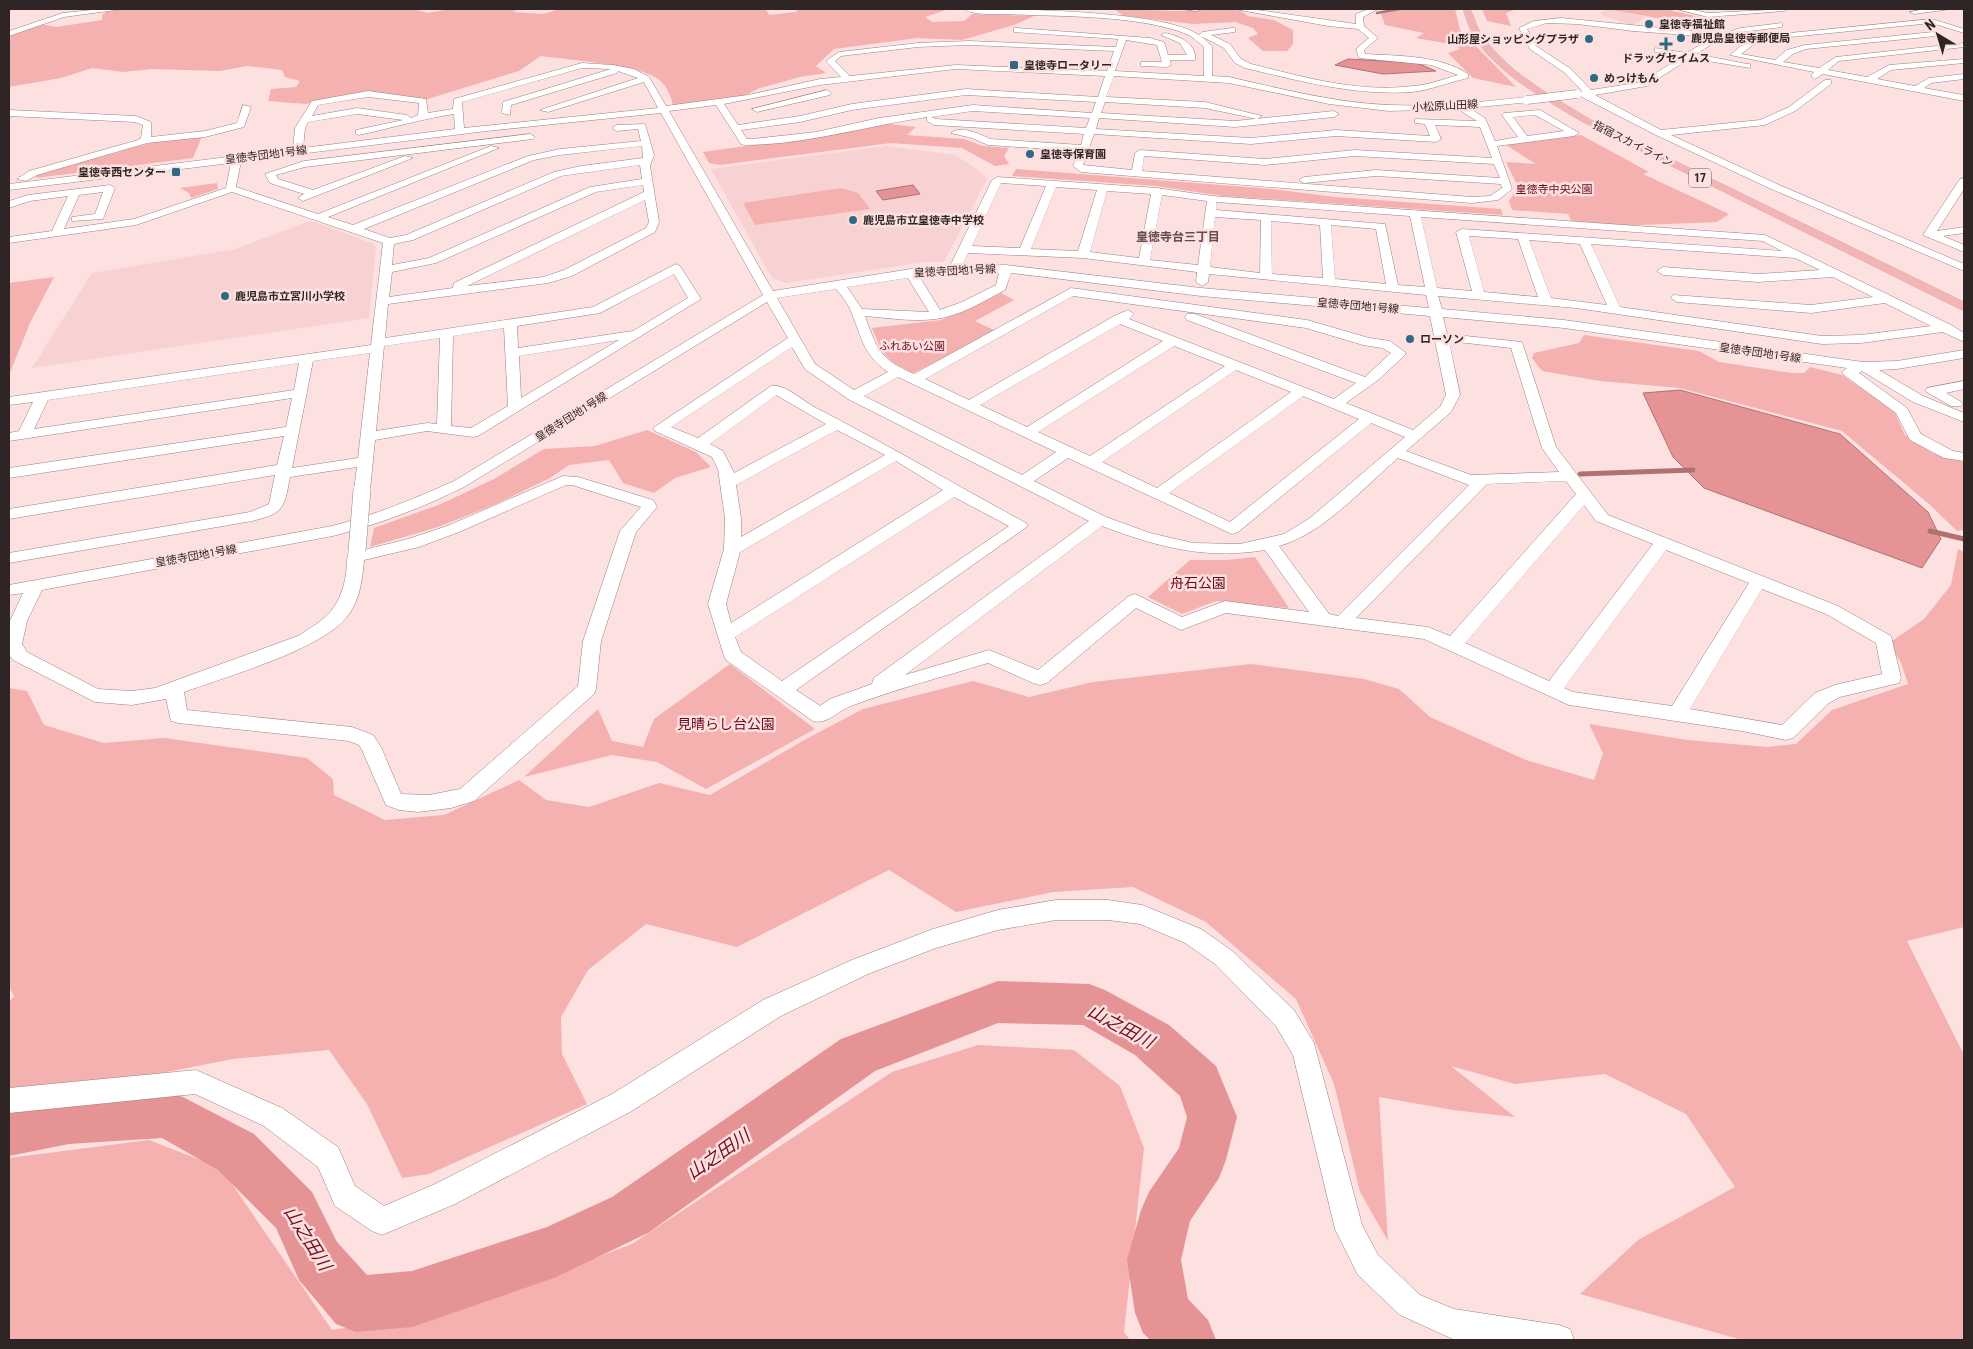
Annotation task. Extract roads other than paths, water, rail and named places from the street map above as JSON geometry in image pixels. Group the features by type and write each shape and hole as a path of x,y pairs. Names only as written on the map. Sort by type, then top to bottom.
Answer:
{"main road":[{"name":"指宿スカイライン","path":"1467,9 1479,37 1495,55 1534,88 1587,121 1964,307"},
{"name":"指宿スカイライン","path":"1478,9 1484,25 1497,45 1518,68 1542,86 1578,108 1645,144 1964,295"}],"street":[{"path":"9,34 53,17 119,9"},
{"path":"967,9 1076,14 1166,26 1199,34 1228,46 1238,61 1248,66 1346,88 1403,90 1466,76 1459,72 1421,61 1362,56 1360,49 1374,38 1360,27 1328,24 1240,9"},
{"path":"1188,9 1196,9"},
{"path":"1360,27 1359,16 1375,9"},
{"path":"1680,9 1708,15 1784,9"},
{"path":"1908,13 1920,10 1948,9"},
{"path":"1920,10 1963,26"},
{"path":"1721,36 1692,31 1635,29 1565,21 1529,25 1523,28 1533,47 1568,71 1584,93 1659,133 1773,186 1964,268"},
{"path":"1962,96 1734,55 1750,43 1780,36 1932,21 1963,26"},
{"name":"小松原山田線","path":"1208,78 1229,80 1339,103 1389,108 1461,107 1644,84 1721,36 1741,30 1791,24"},
{"path":"988,43 1024,27 1073,26 1156,34 1185,43 1189,46 1192,58 1165,57"},
{"path":"1777,63 1790,52 1805,47 1963,26"},
{"path":"1199,34 1232,30"},
{"path":"1010,33 1123,37 1161,44 1167,66 1104,62"},
{"path":"1199,34 1208,46 1208,78"},
{"path":"1123,37 1119,49 1123,63"},
{"path":"848,79 830,61 839,54 918,46 988,43 1119,49"},
{"path":"1812,79 1836,59 1964,45"},
{"path":"1950,47 1964,51"},
{"path":"1658,50 1964,108"},
{"path":"1869,80 1889,68 1964,60"},
{"path":"1123,63 1111,80 1102,99 1092,132 1078,166 1081,169 1276,183 1346,192 1477,200 1503,194 1507,189 1506,181 1484,124 1478,116 1461,107"},
{"path":"460,132 462,116 457,101 582,65 622,69 645,79 655,99 665,110 810,366 853,396 1100,520 1144,537 1193,548 1240,549 1270,544 1290,538 1316,522 1398,453 1446,409 1453,395 1438,313 1415,214"},
{"path":"837,68 847,67"},
{"name":"皇徳寺団地1号線","path":"13,186 397,139 665,110 719,103 848,79 956,67 998,67 1111,80 1208,78"},
{"path":"507,113 506,104 622,69"},
{"path":"1916,89 1923,82 1964,77"},
{"path":"590,107 540,111 645,79"},
{"path":"897,84 939,79"},
{"path":"1659,133 1762,123 1792,109 1828,82"},
{"path":"749,110 838,91"},
{"path":"736,128 800,119 852,107 966,92 1074,94 1102,99 1213,106 1273,120"},
{"path":"298,152 304,139 300,128 315,103 368,94 423,101 420,118"},
{"path":"719,103 730,113 744,142 816,135 879,121 973,108 1235,124 1339,114 1297,107"},
{"path":"13,186 32,173 145,140 212,137 241,125 246,107"},
{"path":"305,120 356,111 420,118 462,116"},
{"path":"1491,144 1574,133 1537,112 1507,115 1524,139"},
{"path":"9,113 140,119 148,124 145,140"},
{"path":"925,114 934,122 1251,142 1336,133 1436,139 1429,122"},
{"path":"351,133 397,125 420,118"},
{"path":"1404,120 1484,124"},
{"path":"934,122 927,132 974,135 988,142 1085,148"},
{"path":"397,125 397,139"},
{"path":"383,302 544,280 568,273 651,230 654,222 647,181 646,161 648,154 642,126 604,130"},
{"path":"314,194 274,182 270,174 286,168 316,163 537,136"},
{"path":"319,217 518,138"},
{"path":"354,229 546,154 646,143"},
{"path":"283,206 435,148"},
{"path":"1136,174 1140,153 1265,162 1355,153 1498,161"},
{"path":"232,189 230,185 238,159"},
{"path":"9,240 136,222 232,189 389,241 410,238 511,193 569,171 646,161"},
{"path":"316,163 361,176"},
{"path":"434,171 526,198"},
{"path":"1276,183 1376,172 1506,181"},
{"path":"955,269 997,180 1103,187 1158,191 1212,199 1765,238 1964,338"},
{"path":"386,270 432,261 594,188 647,181"},
{"path":"1929,235 1964,182"},
{"path":"1025,250 1052,184"},
{"path":"1083,255 1103,187"},
{"path":"9,205 28,198 110,188 99,216 61,221"},
{"path":"1144,263 1158,191"},
{"path":"56,234 75,192"},
{"path":"444,293 650,194"},
{"path":"1201,292 1212,199"},
{"path":"540,202 554,206"},
{"path":"1210,213 1381,226 1393,288"},
{"path":"1266,217 1266,277"},
{"path":"1325,222 1329,283"},
{"path":"1929,235 1964,230"},
{"path":"1479,296 1462,232 1584,241 1655,258 1758,278 1833,273"},
{"path":"1929,235 1964,249"},
{"path":"1522,236 1546,301"},
{"path":"35,585 12,643 14,651 20,656 95,695 132,698 174,689 304,640 321,631 335,620 352,596 389,241"},
{"path":"1584,241 1615,309"},
{"path":"964,249 1025,250 1083,255 1204,271 1546,301 1839,341 1946,328"},
{"path":"1655,258 1800,256"},
{"path":"1655,258 1689,320"},
{"path":"9,401 307,358 447,333 596,310 676,268 695,299 473,433 427,428 369,437"},
{"name":"皇徳寺団地1号線","path":"9,590 333,531 371,520 418,503 459,484 770,295 910,272 955,269 1006,269 1201,292 1564,324 1863,366 1898,365 1964,354"},
{"path":"857,312 912,316 937,315 992,293 1001,287 1006,269"},
{"path":"910,272 937,315"},
{"path":"839,284 857,312 867,345 876,356 898,372 1232,529 1369,418"},
{"path":"914,380 1072,292 1161,306 1307,324 1368,342 1385,344 1399,353 1366,382 1336,404"},
{"path":"1677,298 1812,309 1886,299"},
{"path":"969,406 1146,303"},
{"path":"1161,306 1366,382"},
{"path":"1118,320 1416,436"},
{"path":"510,323 515,407"},
{"path":"444,430 447,333"},
{"path":"512,353 639,333"},
{"path":"795,339 660,428 700,444 718,454 726,469 733,518 732,549 717,604 724,635 733,656 820,716 837,704 868,692 989,656 1040,678 1135,600 1181,624 1225,607 1428,633 1454,643 1569,698 1786,733 1822,698 1835,692 1892,678 1885,640 1832,610 1602,518 1583,496 1548,448 1517,345 1443,337"},
{"path":"1027,433 1172,341"},
{"path":"9,558 265,513 277,505 307,358"},
{"path":"1090,463 1235,365"},
{"path":"1964,418 1918,399 1863,366 1849,372 1902,410 1915,437 1949,455 1964,457"},
{"path":"853,396 898,372"},
{"path":"1964,385 1932,391 1964,406"},
{"path":"700,444 776,389 801,406 896,455 954,490 1020,526 782,690"},
{"path":"1158,494 1301,391"},
{"path":"9,437 300,393"},
{"path":"24,435 43,396"},
{"path":"728,483 837,424"},
{"path":"9,473 292,430"},
{"path":"1023,481 1066,452"},
{"path":"1398,453 1469,480 1568,476"},
{"path":"732,549 896,455"},
{"path":"9,514 284,471 366,461"},
{"path":"174,689 178,716 352,734 366,740 371,747 393,799 397,803 458,800 587,689 592,641 628,531 649,506 647,503 573,480 563,481 453,529 413,543 357,554"},
{"path":"1341,623 1483,480"},
{"path":"724,635 954,490"},
{"path":"1454,643 1583,496"},
{"path":"868,692 1100,520"},
{"path":"1552,690 1663,542"},
{"path":"1270,544 1322,619"},
{"path":"1677,714 1759,580"},
{"path":"9,1101 196,1082 273,1117 328,1157 345,1196 382,1222 445,1194 622,1103 772,1008 860,967 933,939 998,920 1056,910 1108,910 1142,915 1192,936 1223,957 1285,1018 1305,1052 1349,1229 1368,1265 1410,1306 1454,1324 1559,1340"}],"waterway":[{"path":"1377,13 1399,9"},
{"path":"1580,474 1693,470"},
{"path":"1930,531 1964,539"},
{"name":"山之田川","path":"9,1132 69,1120 166,1114 236,1152 294,1210 318,1261 356,1304 412,1299 554,1251 630,1215 858,1055 917,1031 998,1002 1089,1005 1152,1040 1199,1082 1212,1117 1201,1160 1167,1210 1154,1260 1163,1313 1188,1340"}],"place":[{"name":"皇徳寺福祉館","path":"1649,24"},
{"name":"鹿児島皇徳寺郵便局","path":"1681,38"},
{"name":"山形屋ショッピングプラザ","path":"1589,39"},
{"name":"ドラッグセイムス","path":"1666,44"},
{"name":"皇徳寺ロータリー","path":"1014,65"},
{"name":"めっけもん","path":"1594,78"},
{"name":"皇徳寺保育園","path":"1030,154"},
{"name":"皇徳寺西センター","path":"176,172"},
{"name":"鹿児島市立皇徳寺中学校","path":"853,220"},
{"name":"鹿児島市立宮川小学校","path":"225,296"},
{"name":"ローソン","path":"1410,339"}],"district":[{"name":"皇徳寺台三丁目","path":"1178,237"}],"park label":[{"name":"皇徳寺中央公園","path":"1554,189"},
{"name":"ふれあい公園","path":"912,346"},
{"name":"舟石公園","path":"1198,583"},
{"name":"見晴らし台公園","path":"726,724"}]}
